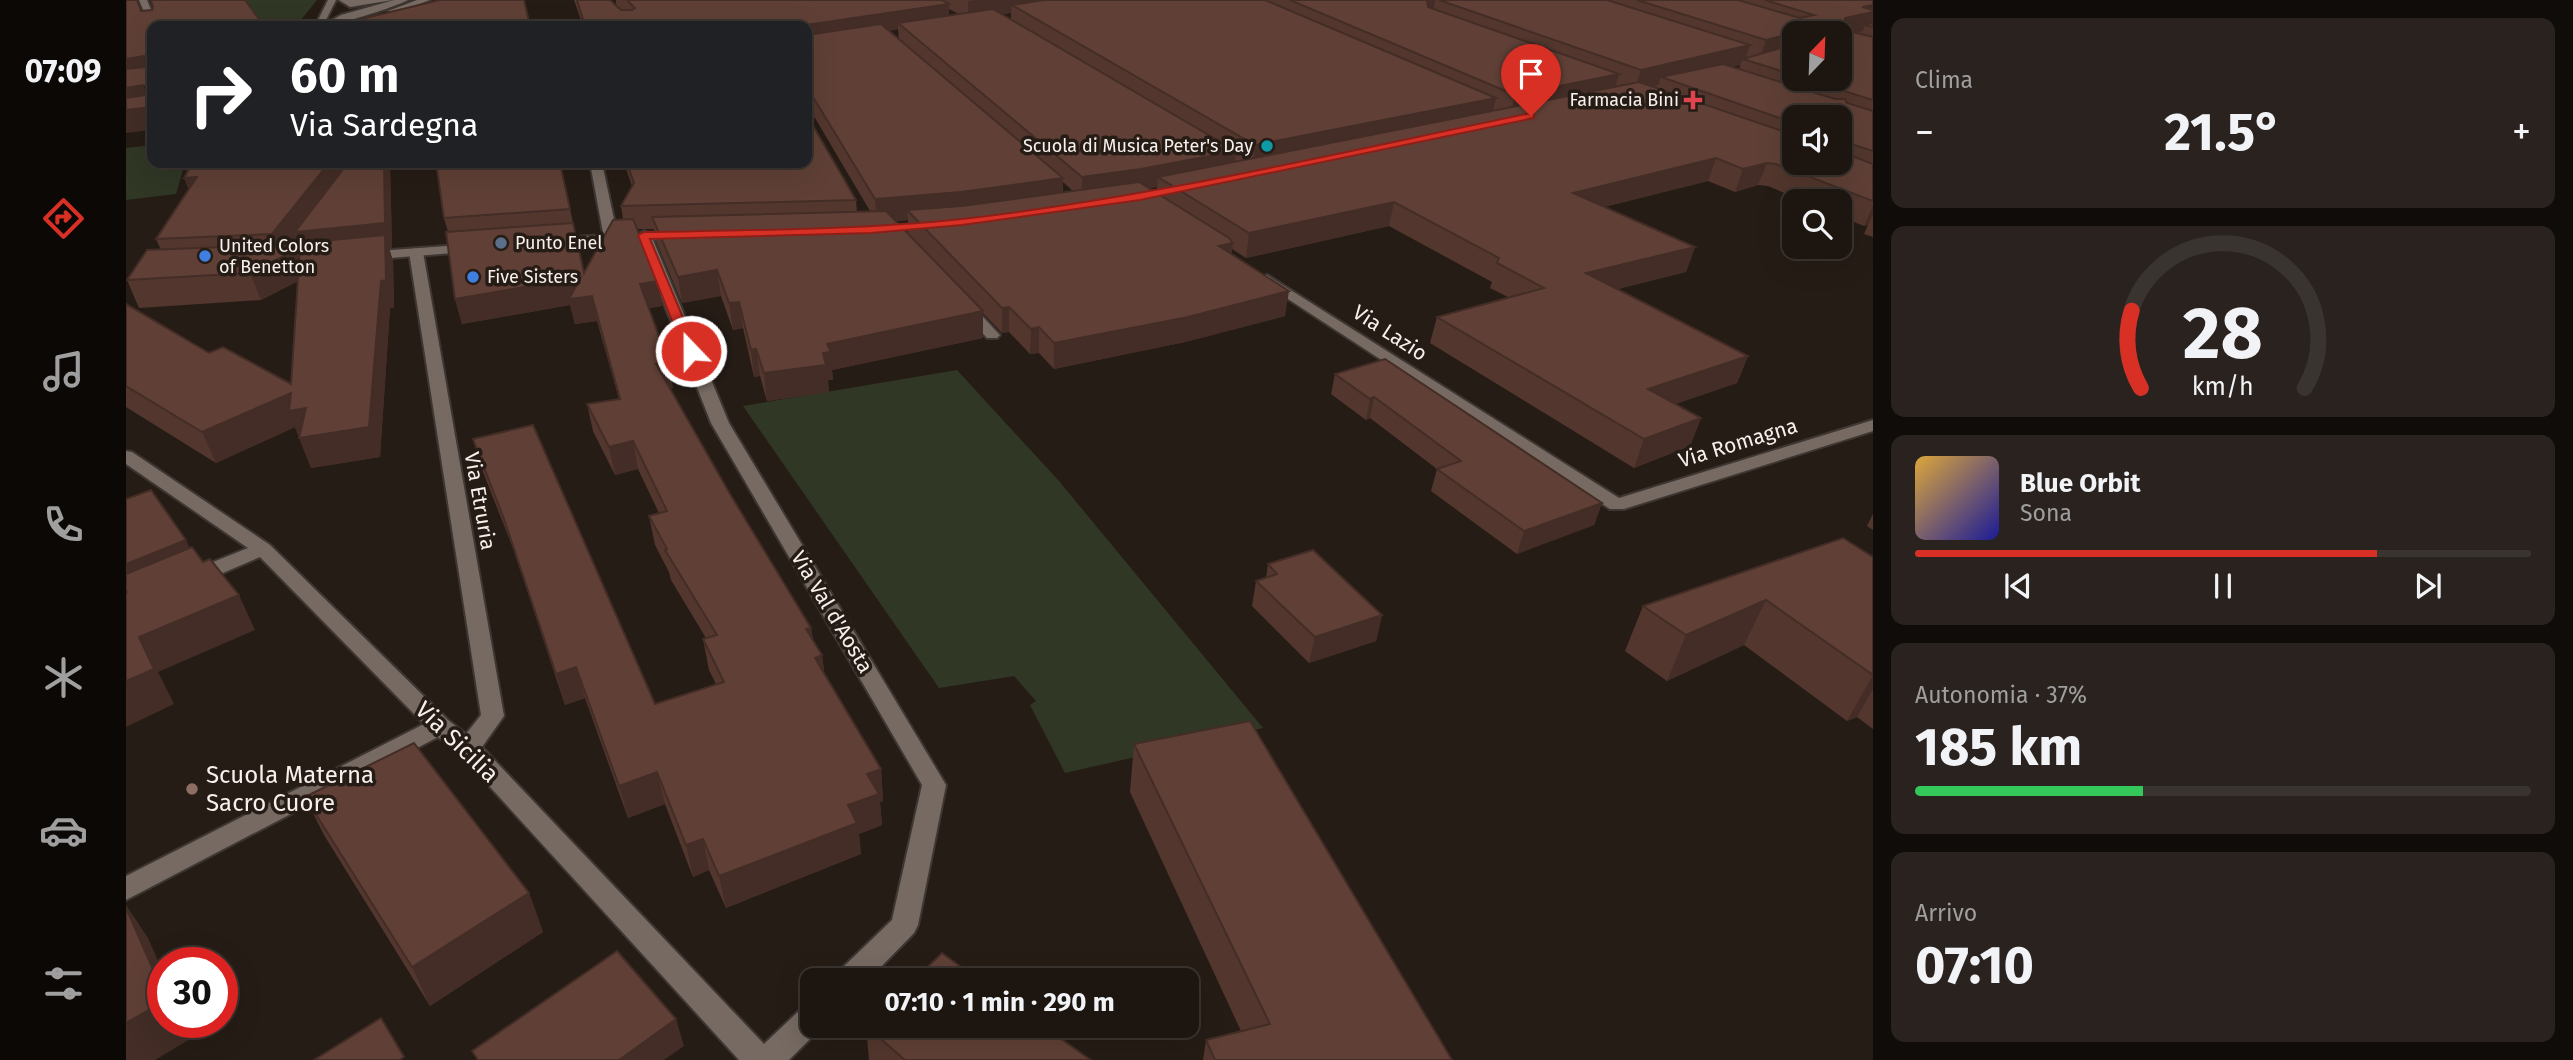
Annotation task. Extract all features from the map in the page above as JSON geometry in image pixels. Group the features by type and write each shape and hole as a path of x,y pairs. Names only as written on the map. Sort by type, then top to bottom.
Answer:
{"street":[{"path":"143,0 152,21"},
{"path":"322,21 332,0"},
{"path":"343,0 350,4 389,0"},
{"path":"336,21 404,0"},
{"path":"363,21 426,0"},
{"path":"597,168 611,237"},
{"path":"544,242 691,234"},
{"name":"Via Val d'Aosta","path":"644,235 720,423 934,785 904,925 861,968"},
{"path":"352,258 490,246"},
{"name":"Via Etruria","path":"416,252 493,716 468,748"},
{"name":"Via Lazio","path":"1255,271 1617,505"},
{"path":"957,297 992,335"},
{"name":"Via Romagna","path":"1617,505 1873,425"},
{"name":"Via Sicilia","path":"126,456 263,548 440,726 468,748 759,1060"},
{"path":"182,582 263,548"},
{"path":"126,889 440,726"},
{"path":"768,1060 800,1029"}],"green space":[{"path":"236,0 317,0 300,21 254,21"},
{"path":"147,146 147,168 184,168 176,194 126,200 126,148"},
{"path":"957,370 1059,481 1263,728 1065,773 1030,705 1036,701 1014,676 939,688 743,406"}],"building":[{"path":"126,0 137,0 141,11 152,10 151,0 245,0 260,21 147,21 147,59 144,56 126,59"},
{"path":"440,0 524,0 529,21 353,21"},
{"path":"577,0 610,0 621,10 635,8 627,0 942,0 949,4 812,24 812,21 583,21"},
{"path":"1044,0 1265,0 1496,98 1255,145 1012,5"},
{"path":"1290,0 1427,0 1428,7 1619,74 1515,95"},
{"path":"1439,0 1607,0 1750,45 1641,70"},
{"path":"1637,0 1738,0 1800,18 1814,15 1765,0 1873,0 1873,5 1862,7 1873,12 1845,18 1845,21 1782,21 1782,36 1766,40"},
{"path":"993,9 1236,151 1082,177 898,23"},
{"path":"881,24 1063,178 961,192 875,199 812,96 812,34"},
{"path":"1852,32 1873,37 1873,100 1844,91 1852,91"},
{"path":"1782,48 1782,71 1743,59"},
{"path":"147,59 147,108 126,110 126,98 146,95 146,87 143,85 126,88 126,69 144,67"},
{"path":"1723,64 1782,82 1782,91 1809,91 1835,99 1845,99 1847,103 1873,111 1873,151 1852,144 1852,105 1782,105 1782,119 1661,77"},
{"path":"1639,82 1782,131 1782,166 1767,163 1743,169 1716,158 1573,193 1695,247 1586,273 1748,356 1648,389 1701,418 1644,439 1437,317 1544,288 1497,263 1499,258 1394,202 1249,233 1158,177"},
{"path":"812,124 856,200 621,206 634,183 629,168 812,168"},
{"path":"1852,156 1873,164 1873,201 1852,193 1852,189 1842,189 1805,175 1852,175"},
{"path":"189,168 325,168 272,234 156,239 197,177 184,178"},
{"path":"344,168 384,168 385,223 295,232"},
{"path":"437,168 561,168 570,209 444,218"},
{"path":"1139,182 1229,238 1233,243 1219,246 1289,291 1188,317 1054,343 1039,327 1031,329 1009,307 1002,308 907,210 962,206"},
{"path":"886,211 983,311 827,344 831,352 823,353 826,365 764,373 756,349 751,350 739,302 729,303 717,270 678,277 652,217"},
{"path":"633,219 658,281 640,284 668,361 656,364 811,628 806,629 822,655 815,658 881,769 867,774 879,794 848,805 857,823 719,876 703,839 686,845 657,772 619,786 576,667 556,674 504,519 473,439 533,425 655,704 724,682 703,639 717,635 665,550 667,549 649,516 667,511 633,441 609,447 587,404 620,399 592,296 569,299 581,277 455,299 446,232 573,223 584,273 613,220"},
{"path":"385,235 386,280 381,281 369,427 299,438 306,408 289,411 291,393 202,432 126,386 126,304 209,353 223,347 291,384 300,248 250,273 127,280 147,250 278,245"},
{"path":"1385,359 1602,503 1524,531 1437,469 1461,461 1374,397 1370,399 1335,374"},
{"path":"151,490 186,540 126,564 126,499"},
{"path":"1843,538 1873,557 1873,675 1766,600 1686,635 1643,606"},
{"path":"192,547 203,562 210,559 239,595 139,637 154,669 126,681 126,574"},
{"path":"1313,550 1382,615 1315,637 1256,581 1277,574 1268,564"},
{"path":"1250,721 1452,1060 1215,1060 1206,1040 1270,1024 1134,744"},
{"path":"414,743 529,893 412,967 305,797"},
{"path":"126,908 147,956 147,1011 126,1023"},
{"path":"617,951 676,1019 619,1060 478,1060 472,1051"},
{"path":"942,953 963,968 926,968"},
{"path":"381,1018 404,1057 399,1060 314,1060"},
{"path":"880,1038 1060,1038 1091,1060 905,1060"}],"place":[{"name":"Farmacia Bini","path":"1693,100"},
{"name":"Scuola di Musica Peter's Day","path":"1267,146"},
{"name":"Punto Enel","path":"501,243"},
{"name":"United Colors of Benetton","path":"205,256"},
{"name":"Five Sisters","path":"473,277"},
{"name":"Scuola Materna Sacro Cuore","path":"192,789"}],"route":[{"path":"691,351 644,235 871,230 962,222 1140,197 1249,172 1531,116"}]}
